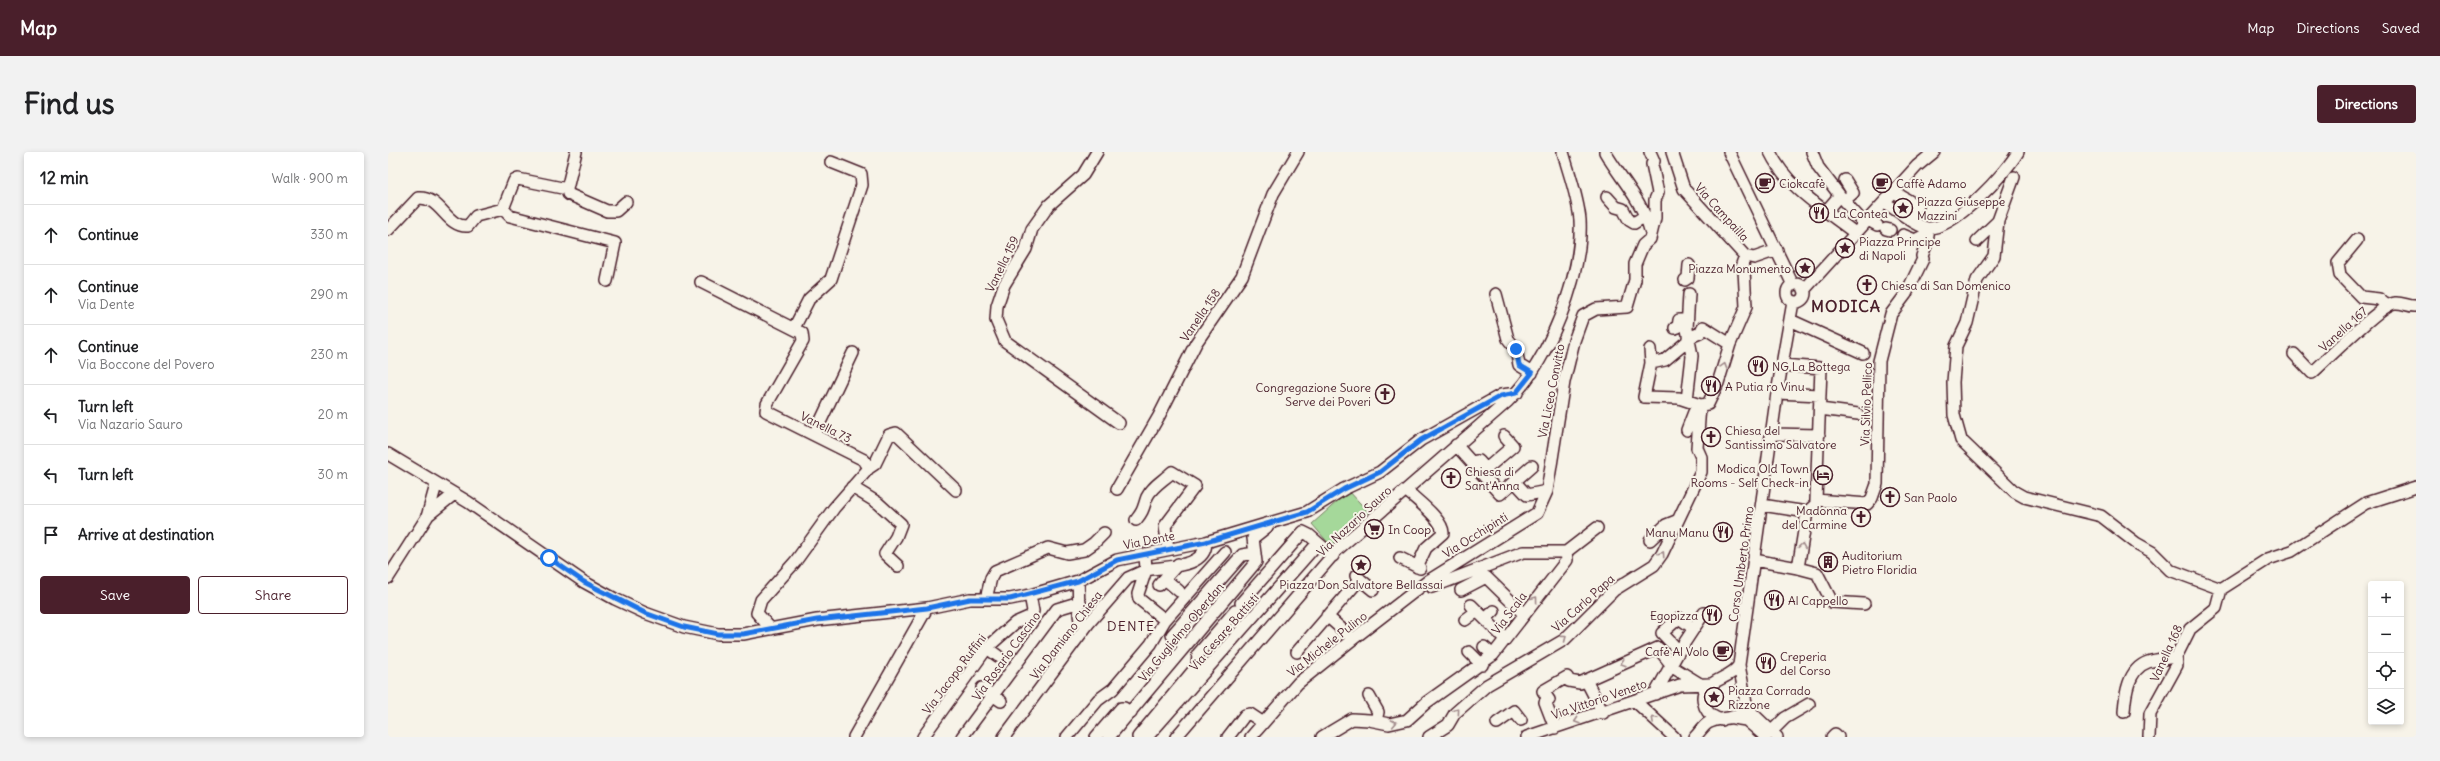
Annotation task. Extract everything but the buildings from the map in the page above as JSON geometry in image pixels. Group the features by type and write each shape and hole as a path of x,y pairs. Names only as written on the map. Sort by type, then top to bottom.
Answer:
{"street":[{"path":"576,152 567,189 568,194 607,211 616,211 626,202"},
{"name":"Vanella 159","path":"1097,152 1083,175 1049,205 1032,229 1026,249 1004,285 996,306 996,320 1005,340 1119,423"},
{"name":"Vanella 158","path":"1117,489 1160,416 1196,343 1242,276 1270,200 1281,177 1298,152"},
{"name":"Via Nazario Sauro","path":"1176,737 1206,700 1333,556 1516,393 1532,373 1569,296 1580,231 1576,195 1563,152"},
{"path":"1605,152 1621,178 1632,190 1650,230"},
{"name":"Via Liceo Convitto","path":"1537,512 1547,490 1564,382 1577,332 1583,316 1596,309 1627,307 1635,280 1635,264 1643,245 1650,239 1650,230 1658,193 1652,164 1654,161 1650,152"},
{"name":"Via Campailla","path":"1672,152 1684,189 1745,256 1754,258 1777,250"},
{"path":"1729,152 1793,285"},
{"path":"1770,152 1782,172 1806,198 1855,233"},
{"path":"1812,152 1818,167 1842,198 1877,225"},
{"path":"1877,225 1884,202 1916,166 1934,152"},
{"path":"1903,235 1915,240 1961,213 1990,185 2018,152"},
{"path":"2023,152 2014,173 1998,221 1994,256 1977,280 1967,323 1956,346 1952,382 1954,414 1961,440 2015,492 2024,497 2101,516 2136,543 2152,552 2170,570 2221,589 2268,559 2292,551 2366,503 2416,487"},
{"path":"701,282 794,328 809,300 831,279 862,185 861,174 831,162"},
{"path":"1990,185 2014,173"},
{"path":"503,209 514,181 518,180 567,189"},
{"path":"1826,212 1842,198 1853,193 1846,180"},
{"path":"1894,192 1918,206 1910,219"},
{"path":"388,230 418,198 424,197 439,206 452,221 462,226 468,226 476,216 503,209"},
{"path":"1607,197 1616,207 1623,208 1629,220 1634,223 1645,216"},
{"path":"1884,202 1928,231"},
{"path":"503,209 510,216 616,243 607,281"},
{"path":"1977,241 1998,221"},
{"path":"1804,290 1855,233 1877,225"},
{"name":"Via Silvio Pellico","path":"1816,502 1867,504 1872,498 1877,484 1879,361 1891,314 1906,294 1921,265 1927,243 1928,231"},
{"path":"2357,240 2338,263 2340,275 2361,298 2379,299 2387,306 2395,303 2416,306"},
{"path":"1687,430 1694,412 1700,406 1708,404 1716,388 1725,366 1730,344 1746,307 1744,270 1742,264 1745,256"},
{"path":"1685,280 1688,278 1689,265"},
{"path":"1793,285 1800,285 1804,290 1804,297 1794,302 1787,295 1788,289 1793,285"},
{"path":"1496,294 1508,339 1516,349 1519,365 1532,373"},
{"path":"1687,400 1692,356 1692,345 1689,339 1687,320 1689,294"},
{"name":"Corso Umberto Primo","path":"1744,696 1740,665 1777,393 1794,302"},
{"name":"Vanella 167","path":"2294,354 2312,373 2387,306"},
{"path":"1675,328 1678,326 1679,320 1687,320"},
{"path":"1790,320 1864,353"},
{"path":"1651,363 1664,360 1689,339 1700,333 1703,327 1730,344"},
{"name":"Vanella 73","path":"794,328 802,333 803,341 765,408 767,413 864,460 869,468"},
{"path":"1650,349 1651,363 1644,397 1687,400 1700,406"},
{"path":"814,436 853,353"},
{"path":"1782,365 1822,368 1816,502 1807,512 1802,569"},
{"name":"Via Dente","path":"388,454 436,485 468,502 584,582 645,613 684,627 712,634 743,634 842,616 927,608 970,599 1010,599 1030,595 1078,581 1117,560 1206,542 1307,512 1344,489 1380,472 1421,440 1501,396 1516,393"},
{"path":"1777,393 1820,395"},
{"name":"Via Carlo Papa","path":"1429,737 1445,727 1455,713 1487,685 1564,640 1614,590 1654,565 1671,540 1676,527 1676,521 1693,492 1701,472 1701,458 1697,434 1700,406"},
{"path":"1820,409 1858,414"},
{"path":"771,629 757,613 761,600 794,562 813,535 852,487 869,468 875,464 889,435 896,433 956,490"},
{"path":"1772,434 1819,435"},
{"path":"1470,460 1479,461 1486,469 1513,446 1504,436"},
{"path":"1456,445 1500,494 1532,466"},
{"path":"1136,520 1146,508 1147,497 1156,485 1172,472 1194,486 1165,526 1168,549"},
{"path":"1514,481 1527,495 1547,490"},
{"path":"388,578 427,517 436,485"},
{"path":"852,487 878,503 901,524 896,537 885,554 898,566"},
{"path":"1400,558 1418,567 1426,548 1442,534 1443,530 1438,521 1406,490"},
{"path":"427,517 453,495"},
{"path":"1762,505 1807,512"},
{"name":"Via Occhipinti","path":"1428,581 1537,512"},
{"path":"1650,540 1666,525 1676,521"},
{"name":"Via Guglielmo Oberdan","path":"1109,737 1131,713 1202,625 1256,562 1253,538 1267,527 1266,524"},
{"path":"1428,581 1432,588 1502,558 1523,552 1566,552 1597,528"},
{"path":"986,599 991,578 995,571 1048,548 1067,552 1084,550 1094,544 1104,532"},
{"path":"1138,737 1197,666 1198,654 1303,532 1318,542 1333,556"},
{"name":"Via Damiano Chiesa","path":"1004,737 1088,624 1128,578 1146,570 1197,560 1206,548 1206,542"},
{"name":"Via Cesare Battisti","path":"1147,737 1191,689 1318,542"},
{"path":"1184,647 1172,635 1216,581 1225,552"},
{"name":"Via Scala","path":"1327,735 1352,719 1376,721 1388,724 1407,720 1427,702 1482,665 1506,639 1567,560 1566,552"},
{"path":"1145,554 1146,570 1138,594 1139,598 1184,647"},
{"path":"1067,737 1098,700 1118,683 1151,644 1163,625 1216,581 1242,555 1255,554"},
{"path":"1754,560 1817,573 1832,602 1864,604"},
{"path":"1178,564 1162,582 1179,591"},
{"path":"1297,652 1358,577 1373,590"},
{"path":"1461,590 1486,577 1524,614"},
{"path":"1078,581 1080,602 1078,616 1080,620 1088,624"},
{"name":"Via Michele Pulino","path":"1251,737 1262,722 1298,682 1428,581"},
{"name":"Vanella 168","path":"2149,737 2150,714 2177,665 2176,657 2190,629 2216,608 2221,589"},
{"name":"Via Jacopo Ruffini","path":"922,737 987,648 1014,623 1031,616 1032,611 1030,595"},
{"name":"Via Rosario Cascino","path":"962,737 997,698 1013,668 1057,609 1080,602"},
{"path":"854,737 927,608"},
{"path":"1465,620 1474,608 1506,639"},
{"path":"1485,619 1494,611"},
{"path":"1655,694 1671,664 1704,613"},
{"path":"1327,616 1353,639"},
{"path":"1679,651 1662,633 1679,618 1693,628"},
{"path":"1202,625 1214,636"},
{"path":"1484,647 1492,655"},
{"path":"987,648 1013,668"},
{"path":"1555,728 1545,702 1549,700 1543,691 1567,677 1569,681 1580,683 1658,648 1671,664 1710,682 1732,680 1741,688 1751,714 1773,733"},
{"path":"1469,652 1482,665"},
{"path":"2124,712 2126,690 2136,671 2148,662 2176,657"},
{"path":"1740,665 1734,672 1710,682 1704,693 1705,708 1712,716 1727,719 1746,720 1773,733"},
{"path":"1586,680 1603,713"},
{"name":"Via Vittorio Veneto","path":"1529,736 1603,713 1680,685 1710,682"},
{"path":"982,688 997,698"},
{"path":"1191,689 1206,700"},
{"path":"1369,696 1378,712 1376,721"},
{"path":"1695,737 1709,723 1727,719 1742,708 1744,696"},
{"path":"1635,701 1674,737"},
{"path":"1773,733 1785,718 1805,704 1809,704"},
{"path":"1096,737 1120,708 1124,708 1131,713"},
{"path":"1228,737 1245,715 1250,714 1262,722"},
{"path":"1497,723 1520,718 1529,736"},
{"path":"1832,737 1834,734 1838,737"}],"green space":[{"path":"1349,491 1369,513 1331,546 1312,524"}],"place":[{"name":"Ciokcafè","path":"1765,183"},
{"name":"Caffè Adamo","path":"1882,183"},
{"name":"Piazza Giuseppe Mazzini","path":"1903,208"},
{"name":"La Contea","path":"1819,213"},
{"name":"Piazza Principe di Napoli","path":"1845,248"},
{"name":"Piazza Monumento","path":"1805,268"},
{"name":"Chiesa di San Domenico","path":"1867,285"},
{"name":"NG La Bottega","path":"1758,366"},
{"name":"A Putia ro Vinu","path":"1711,386"},
{"name":"Congregazione Suore Serve dei Poveri","path":"1385,394"},
{"name":"Chiesa del Santissimo Salvatore","path":"1711,437"},
{"name":"Modica Old Town Rooms - Self Check-in","path":"1823,475"},
{"name":"Chiesa di Sant'Anna","path":"1451,478"},
{"name":"San Paolo","path":"1890,497"},
{"name":"Madonna del Carmine","path":"1861,517"},
{"name":"In Coop","path":"1374,529"},
{"name":"Manu Manu","path":"1723,532"},
{"name":"Auditorium Pietro Floridia","path":"1828,562"},
{"name":"Piazza Don Salvatore Bellassai","path":"1361,565"},
{"name":"Al Cappello","path":"1774,600"},
{"name":"Egopizza","path":"1712,615"},
{"name":"Cafè Al Volo","path":"1723,651"},
{"name":"Creperia del Corso","path":"1766,663"},
{"name":"Piazza Corrado Rizzone","path":"1714,697"}],"district":[{"name":"MODICA","path":"1846,306"},
{"name":"DENTE","path":"1131,626"}],"route":[{"path":"549,558 584,582 645,613 701,632 718,634 743,634 842,616 897,612 927,608 970,599 1010,599 1030,595 1078,581 1117,560 1206,542 1307,512 1344,489 1366,480 1380,472 1421,440 1501,396 1516,393 1532,373 1519,365 1516,349"}]}
